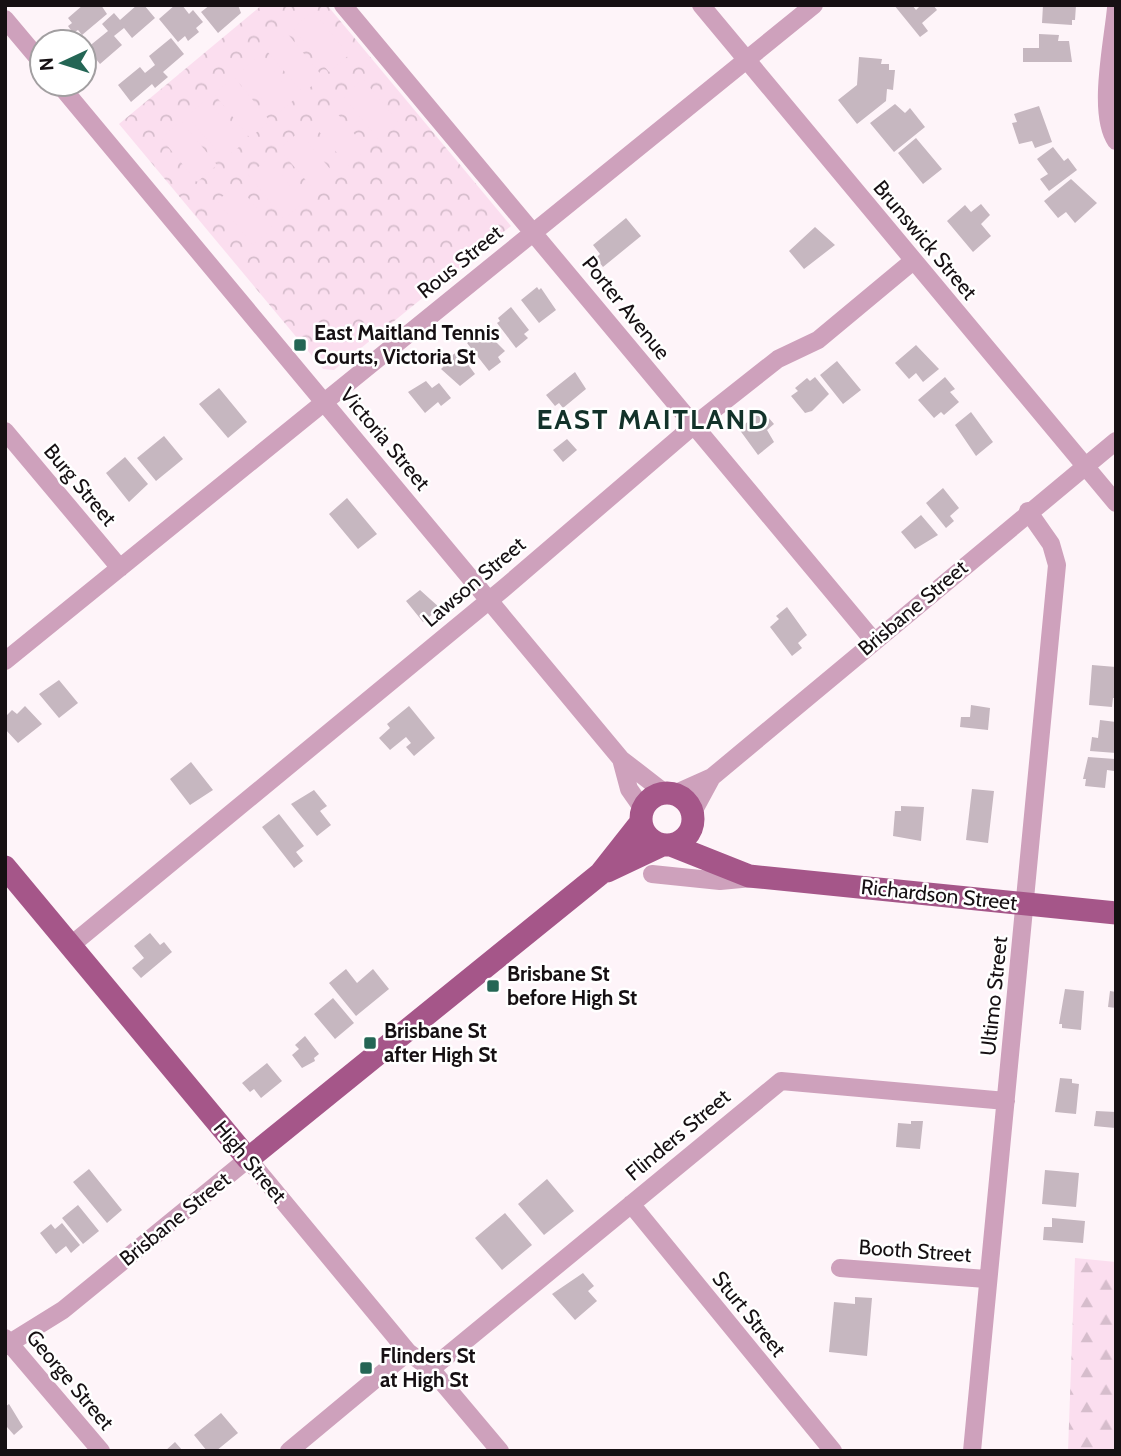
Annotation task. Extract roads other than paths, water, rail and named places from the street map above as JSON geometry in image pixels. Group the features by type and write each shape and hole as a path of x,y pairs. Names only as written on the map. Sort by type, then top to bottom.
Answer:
{"main road":[{"path":"693,818 686,838 667,845 648,837 642,816 652,798 669,793 689,804 693,818 717,861"},
{"name":"Brisbane Street","path":"248,1159 600,874 642,816"},
{"name":"Richardson Street","path":"667,845 717,861 738,873 762,877 1116,913"},
{"name":"Brisbane Street","path":"600,874 667,845"},
{"name":"High Street","path":"5,867 248,1159"}],"street":[{"name":"Porter Avenue","path":"343,5 427,109 534,231 873,640"},
{"name":"Brunswick Street","path":"701,5 1116,503"},
{"name":"Rous Street","path":"5,662 814,5"},
{"path":"1116,8 1107,98 1107,117 1116,141"},
{"path":"5,19 28,46"},
{"name":"Victoria Street","path":"71,98 621,759 669,793"},
{"name":"Lawson Street","path":"70,946 489,600 693,426 778,359 818,340 913,261"},
{"name":"Burg Street","path":"5,431 120,568"},
{"name":"Brisbane Street","path":"669,793 712,777 1028,511 1116,441"},
{"name":"Ultimo Street","path":"972,1451 986,1279 995,1230 1057,565 1051,544 1028,511"},
{"name":"Victoria Street","path":"621,759 629,789 642,816"},
{"name":"Brisbane Street","path":"693,818 712,777"},
{"name":"Richardson Street","path":"652,874 720,881 762,877"},
{"name":"Flinders Street","path":"431,1369 781,1080 1006,1101"},
{"name":"Brisbane Street","path":"7,1342 63,1310 248,1159"},
{"name":"High Street","path":"248,1159 408,1352 431,1369 500,1451"},
{"name":"Sturt Street","path":"631,1204 833,1451"},
{"name":"Booth Street","path":"840,1268 986,1279"},
{"name":"George Street","path":"7,1342 100,1451"},
{"path":"289,1451 408,1352"}],"place":[{"name":"East Maitland Tennis Courts, Victoria St","path":"300,345"},
{"name":"Brisbane St before High St","path":"493,986"},
{"name":"Brisbane St after High St","path":"370,1043"},
{"name":"Flinders St at High St","path":"366,1368"}],"district":[{"name":"EAST MAITLAND","path":"653,419"}]}
